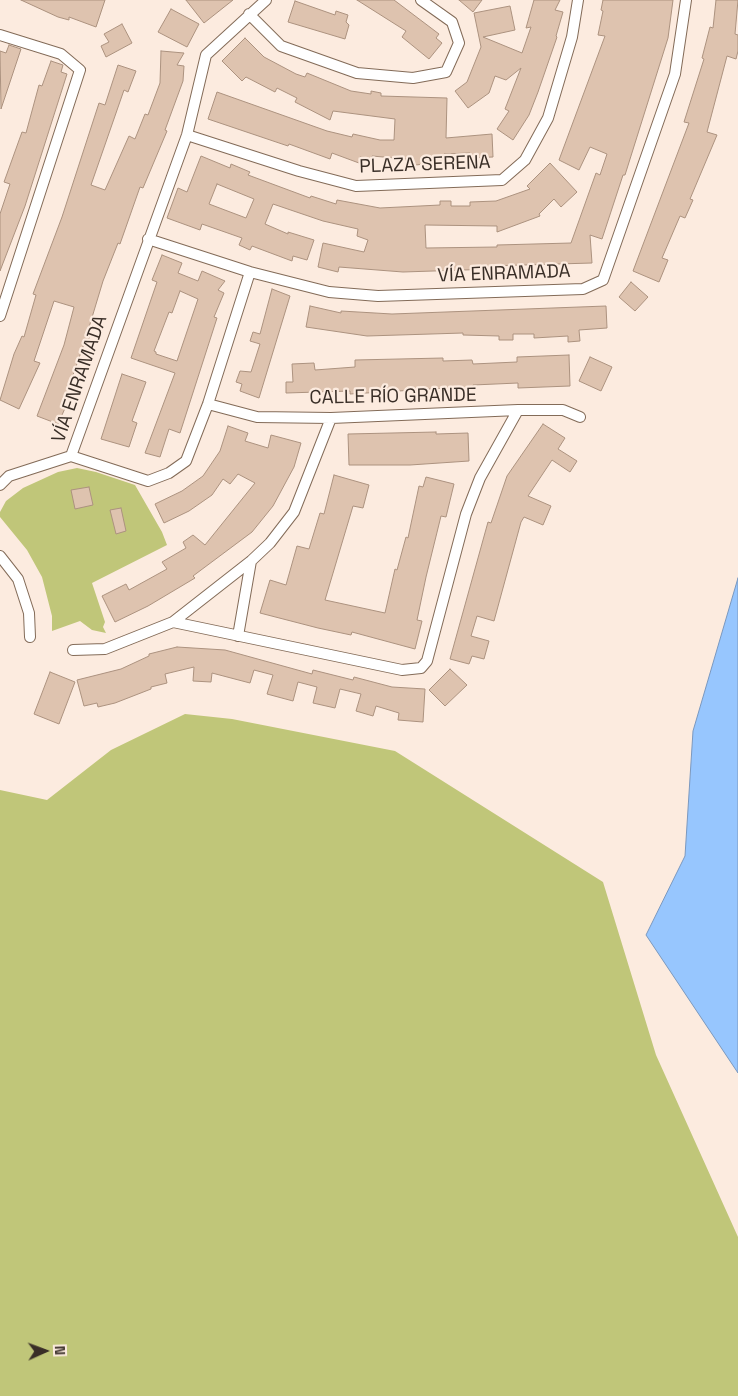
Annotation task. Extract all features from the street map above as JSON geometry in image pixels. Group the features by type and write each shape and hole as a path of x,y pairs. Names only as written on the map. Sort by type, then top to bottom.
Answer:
{"street":[{"name":"VÍA ENRAMADA","path":"0,485 9,476 71,456 187,135 206,55 266,0"},
{"path":"249,14 281,46 357,73 413,78 446,72 459,43 452,22 422,0"},
{"name":"PLAZA SERENA","path":"187,135 299,171 356,186 502,180 525,160 548,118 572,37 578,0"},
{"name":"VÍA ENRAMADA","path":"148,239 250,272 329,292 378,296 582,290 603,280 675,74 686,0"},
{"path":"0,35 60,54 80,70 2,302 0,316"},
{"path":"71,456 148,481 169,473 186,461 208,404 250,272"},
{"name":"CALLE RÍO GRANDE","path":"208,404 257,417 331,418 518,410 563,410 580,417"},
{"path":"173,622 402,670 421,668 427,661 466,514 476,487 518,410"},
{"path":"73,650 105,649 173,622 251,562 294,512 331,418"},
{"path":"0,556 18,579 29,613 30,637"},
{"path":"238,636 251,562"}],"green space":[{"path":"77,468 96,472 135,485 162,532 167,545 92,583 105,622 103,627 106,633 92,630 80,621 52,631 52,616 42,577 27,550 0,517 0,512 6,501 23,488 58,472"},
{"path":"185,714 232,719 395,751 603,882 656,1055 738,1237 738,1396 0,1396 0,790 47,800 111,750"}],"water":[{"path":"738,578 738,1073 646,935 685,856 693,731"}],"building":[{"path":"21,0 105,0 96,27 69,17 69,20 58,17"},
{"path":"186,0 233,0 204,23"},
{"path":"357,0 394,0 439,34 436,38 442,43 429,59 402,37 406,31"},
{"path":"459,0 482,0 473,12"},
{"path":"534,0 560,0 555,10 563,12 557,37 538,92 529,115 513,140 497,129 509,111 505,109 521,68 506,80 495,76 489,93 468,108 455,91 467,82 481,47 474,13 510,6 515,30 483,37 522,53 531,27 526,28"},
{"path":"603,0 673,0 668,38 625,175 623,175 602,239 590,235 592,263 493,266 494,269 403,272 339,267 338,272 318,267 323,243 364,252 368,240 357,236 358,229 323,221 273,204 265,224 288,234 288,232 314,240 307,260 293,256 292,261 252,246 250,250 239,245 242,238 202,224 200,230 167,218 178,188 187,192 201,156 230,168 231,164 250,172 248,175 310,198 311,196 336,204 337,200 380,208 440,205 440,201 451,201 451,206 470,206 470,202 496,201 530,189 527,186 550,163 577,192 561,207 554,199 539,214 540,216 497,232 497,226 425,225 426,248 571,243 596,173 600,175 607,154 590,147 579,170 559,160 605,36 598,35 603,11 601,10","holes":["217,184 254,199 246,218 209,204"]},
{"path":"716,0 738,0 735,34 738,35 738,51 736,59 727,56 707,132 717,135 690,199 693,200 685,218 680,216 662,258 668,260 659,282 633,271 689,123 684,122 704,59 702,58 710,27 713,28"},
{"path":"295,1 335,15 336,11 348,15 346,22 349,25 345,39 288,22"},
{"path":"171,9 199,24 187,47 158,32"},
{"path":"122,24 132,43 106,57 101,46 109,42 104,34"},
{"path":"245,38 264,57 296,74 305,77 307,73 351,91 371,94 371,91 381,93 381,96 447,98 446,138 492,134 493,157 470,158 470,153 444,154 444,162 406,166 406,159 372,156 371,160 360,157 359,163 332,153 330,159 208,119 217,92 327,131 352,137 353,134 380,140 394,140 395,119 333,111 330,120 295,102 297,98 277,88 275,92 246,77 242,81 222,61"},
{"path":"9,45 21,49 1,109 0,51 6,53"},
{"path":"161,51 184,53 177,65 184,66 183,81 165,130 167,131 143,188 140,187 120,244 118,243 103,281 87,334 90,335 87,345 84,344 69,386 74,388 58,424 37,416 64,345 74,307 54,301 34,361 40,363 19,409 0,400 14,354 22,336 24,337 36,295 33,294 62,217 99,103 105,105 118,65 136,71 128,92 124,90 91,185 105,190 129,136 135,139 145,114 148,115 160,83"},
{"path":"51,61 63,65 61,72 67,74 25,206 0,271 0,214 10,184 4,182 22,132 26,133 39,85 42,86"},
{"path":"162,255 182,263 178,273 198,281 202,271 225,281 218,290 224,293 214,317 217,318 180,433 169,429 160,457 145,453 175,373 131,358 157,282 152,280","holes":["180,291 198,299 177,361 156,354 154,351 169,312 172,313"]},
{"path":"631,282 648,297 635,311 619,297"},
{"path":"272,289 290,296 259,398 240,391 242,384 236,382 240,371 251,372 260,344 250,341 253,332 260,334"},
{"path":"310,306 341,313 341,311 392,314 606,306 607,328 579,330 580,341 568,342 568,336 534,338 534,334 513,334 513,340 499,340 499,336 463,335 463,333 367,336 306,327"},
{"path":"569,355 570,386 518,388 518,383 473,385 473,390 448,391 447,388 350,394 350,391 286,393 286,382 293,382 292,364 314,363 315,370 355,367 355,360 443,358 443,361 472,360 473,364 517,362 517,357"},
{"path":"590,357 612,367 601,391 579,381"},
{"path":"122,374 146,382 132,421 137,423 129,447 101,439"},
{"path":"543,424 565,438 558,449 577,461 570,472 552,460 528,496 551,506 543,525 524,517 521,522 494,621 477,616 471,636 489,641 484,659 472,656 469,664 450,659 488,522 491,523 507,476"},
{"path":"228,426 248,433 245,441 268,448 271,435 301,443 294,467 273,506 252,532 193,576 195,578 148,606 115,622 102,596 126,584 129,590 167,569 162,562 186,548 183,542 193,535 205,545 255,483 238,474 230,484 223,479 212,495 189,511 164,523 155,504 182,491 203,476 220,451"},
{"path":"436,432 436,434 468,433 469,461 410,465 349,465 348,434"},
{"path":"334,475 369,485 363,508 353,506 325,600 385,613 395,569 397,570 406,537 408,538 419,486 423,487 426,477 454,484 446,517 441,516 426,577 417,620 422,621 415,649 352,632 351,635 260,613 270,580 286,585 297,546 309,549 320,513 324,514"},
{"path":"89,487 93,505 75,509 71,490"},
{"path":"121,508 126,531 116,534 110,510"},
{"path":"177,647 225,650 312,674 313,670 353,680 354,677 392,687 425,689 423,722 398,720 399,713 376,706 373,716 356,711 361,694 340,689 335,708 313,703 317,687 298,682 293,701 267,694 273,675 254,670 250,683 212,673 211,682 193,681 194,667 165,674 167,683 151,687 151,689 115,703 98,707 97,703 84,706 77,680 121,669 149,656 149,654"},
{"path":"450,669 467,685 445,706 429,690"},
{"path":"50,672 75,682 59,724 34,714"}]}
